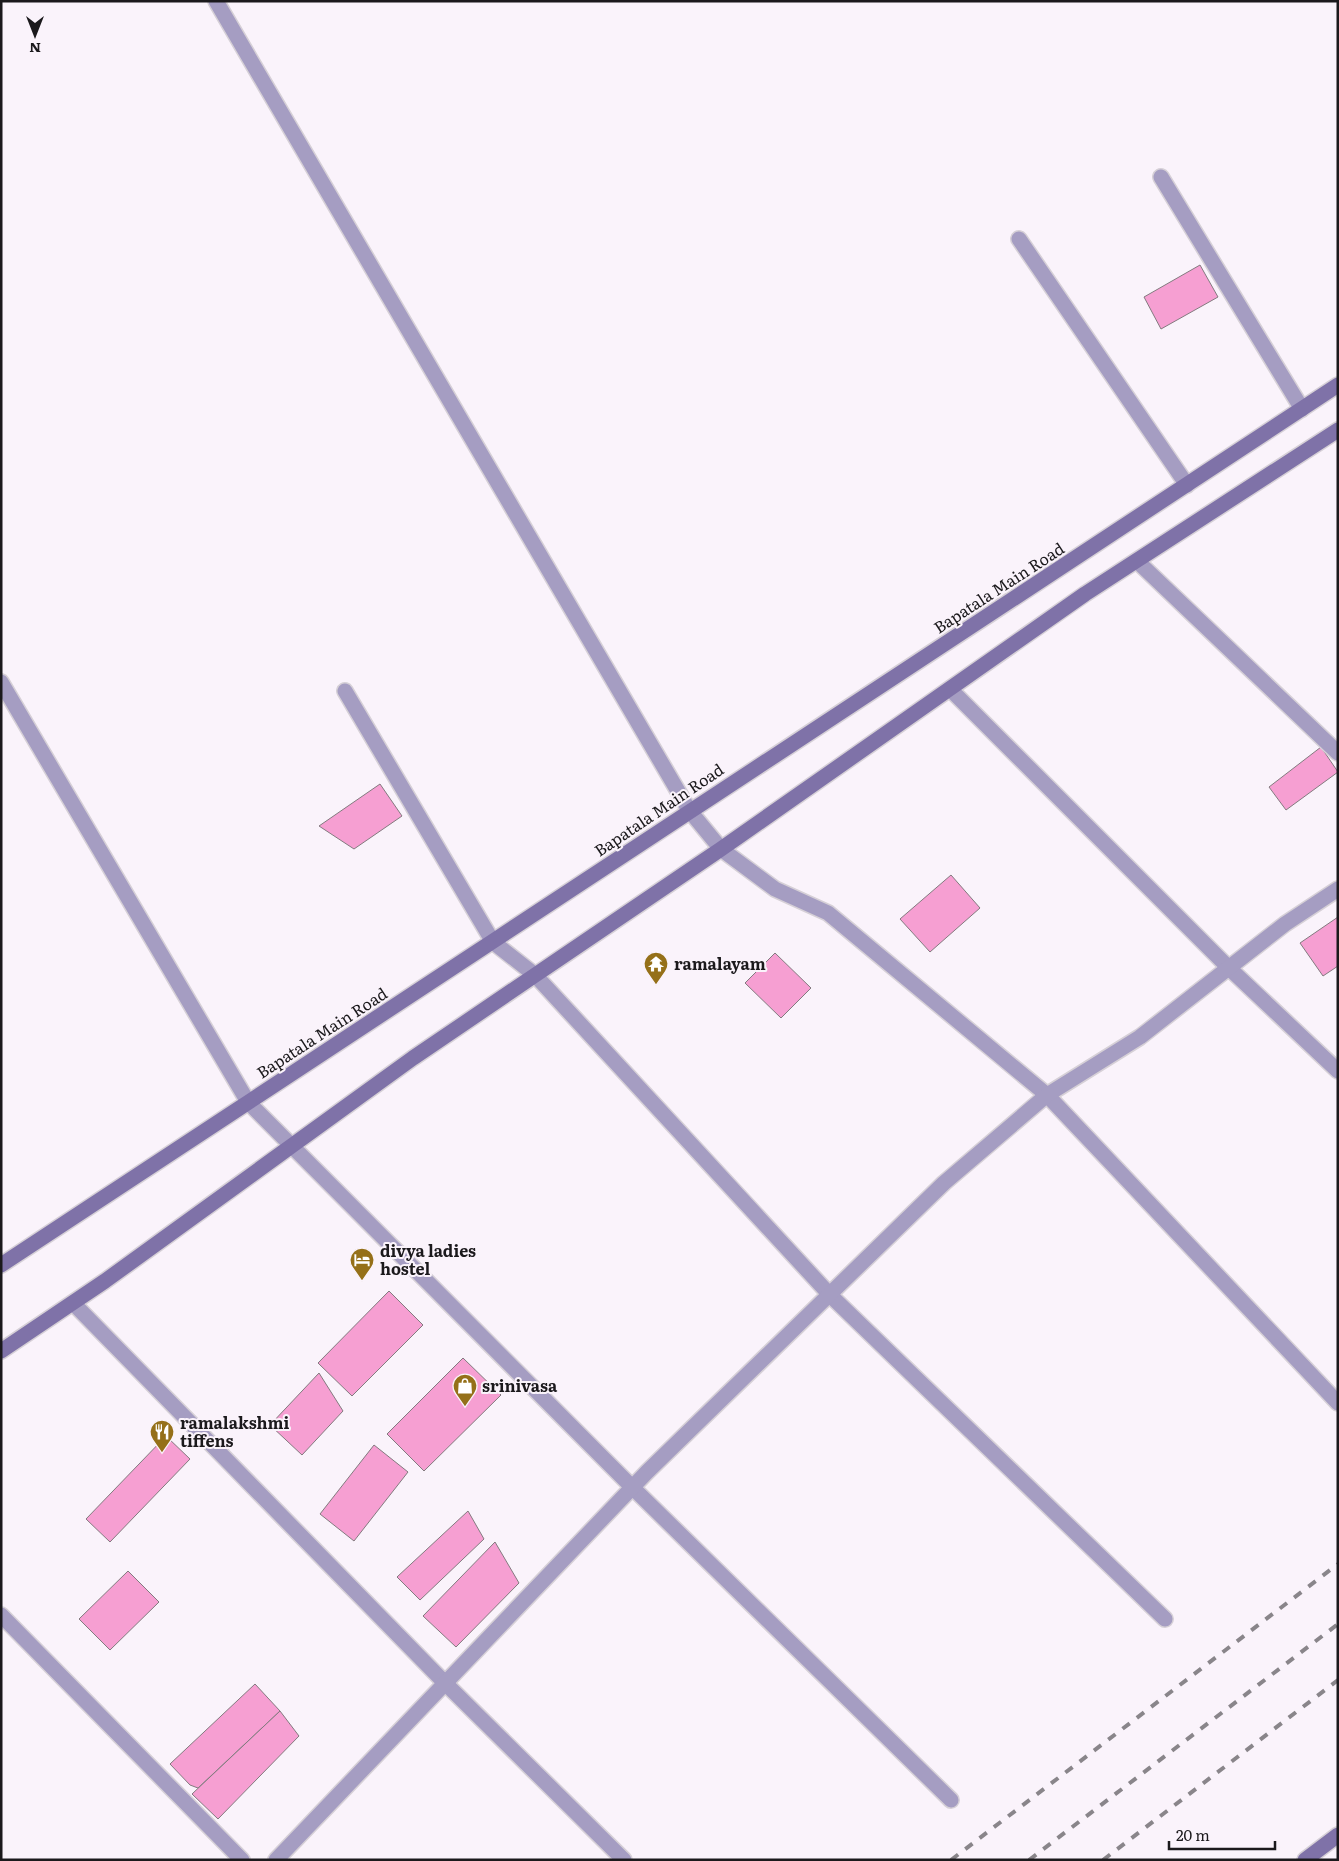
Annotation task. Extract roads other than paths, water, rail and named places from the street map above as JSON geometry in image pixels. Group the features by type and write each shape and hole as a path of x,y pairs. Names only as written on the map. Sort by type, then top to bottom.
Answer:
{"main road":[{"name":"Bapatala Main Road","path":"1,1265 493,942 689,810 1338,385"},
{"path":"1,1351 73,1303 414,1058 721,849 1085,594 1338,430"},
{"path":"1306,1860 1338,1835"}],"street":[{"path":"216,1 689,810 721,849 775,889 828,913 1046,1095 1338,1403"},
{"path":"1161,177 1302,409"},
{"path":"1019,239 1187,485"},
{"path":"1137,561 1338,753"},
{"path":"1,682 248,1102 632,1487 951,1800"},
{"path":"950,690 1229,968 1338,1071"},
{"path":"345,691 493,942 535,975 830,1295 1165,1619"},
{"path":"276,1860 632,1487 944,1183 1046,1095 1140,1038 1285,924 1338,889"},
{"path":"73,1303 445,1683 624,1860"},
{"path":"1,1615 242,1860"}],"railway":[{"path":"951,1860 1338,1564"},
{"path":"1029,1860 1338,1624"},
{"path":"1103,1860 1338,1680"}],"place":[{"name":"ramalayam","path":"656,985"},
{"name":"divya ladies hostel","path":"362,1281"},
{"name":"srinivasa","path":"465,1407"},
{"name":"ramalakshmi tiffens","path":"162,1453"}]}
